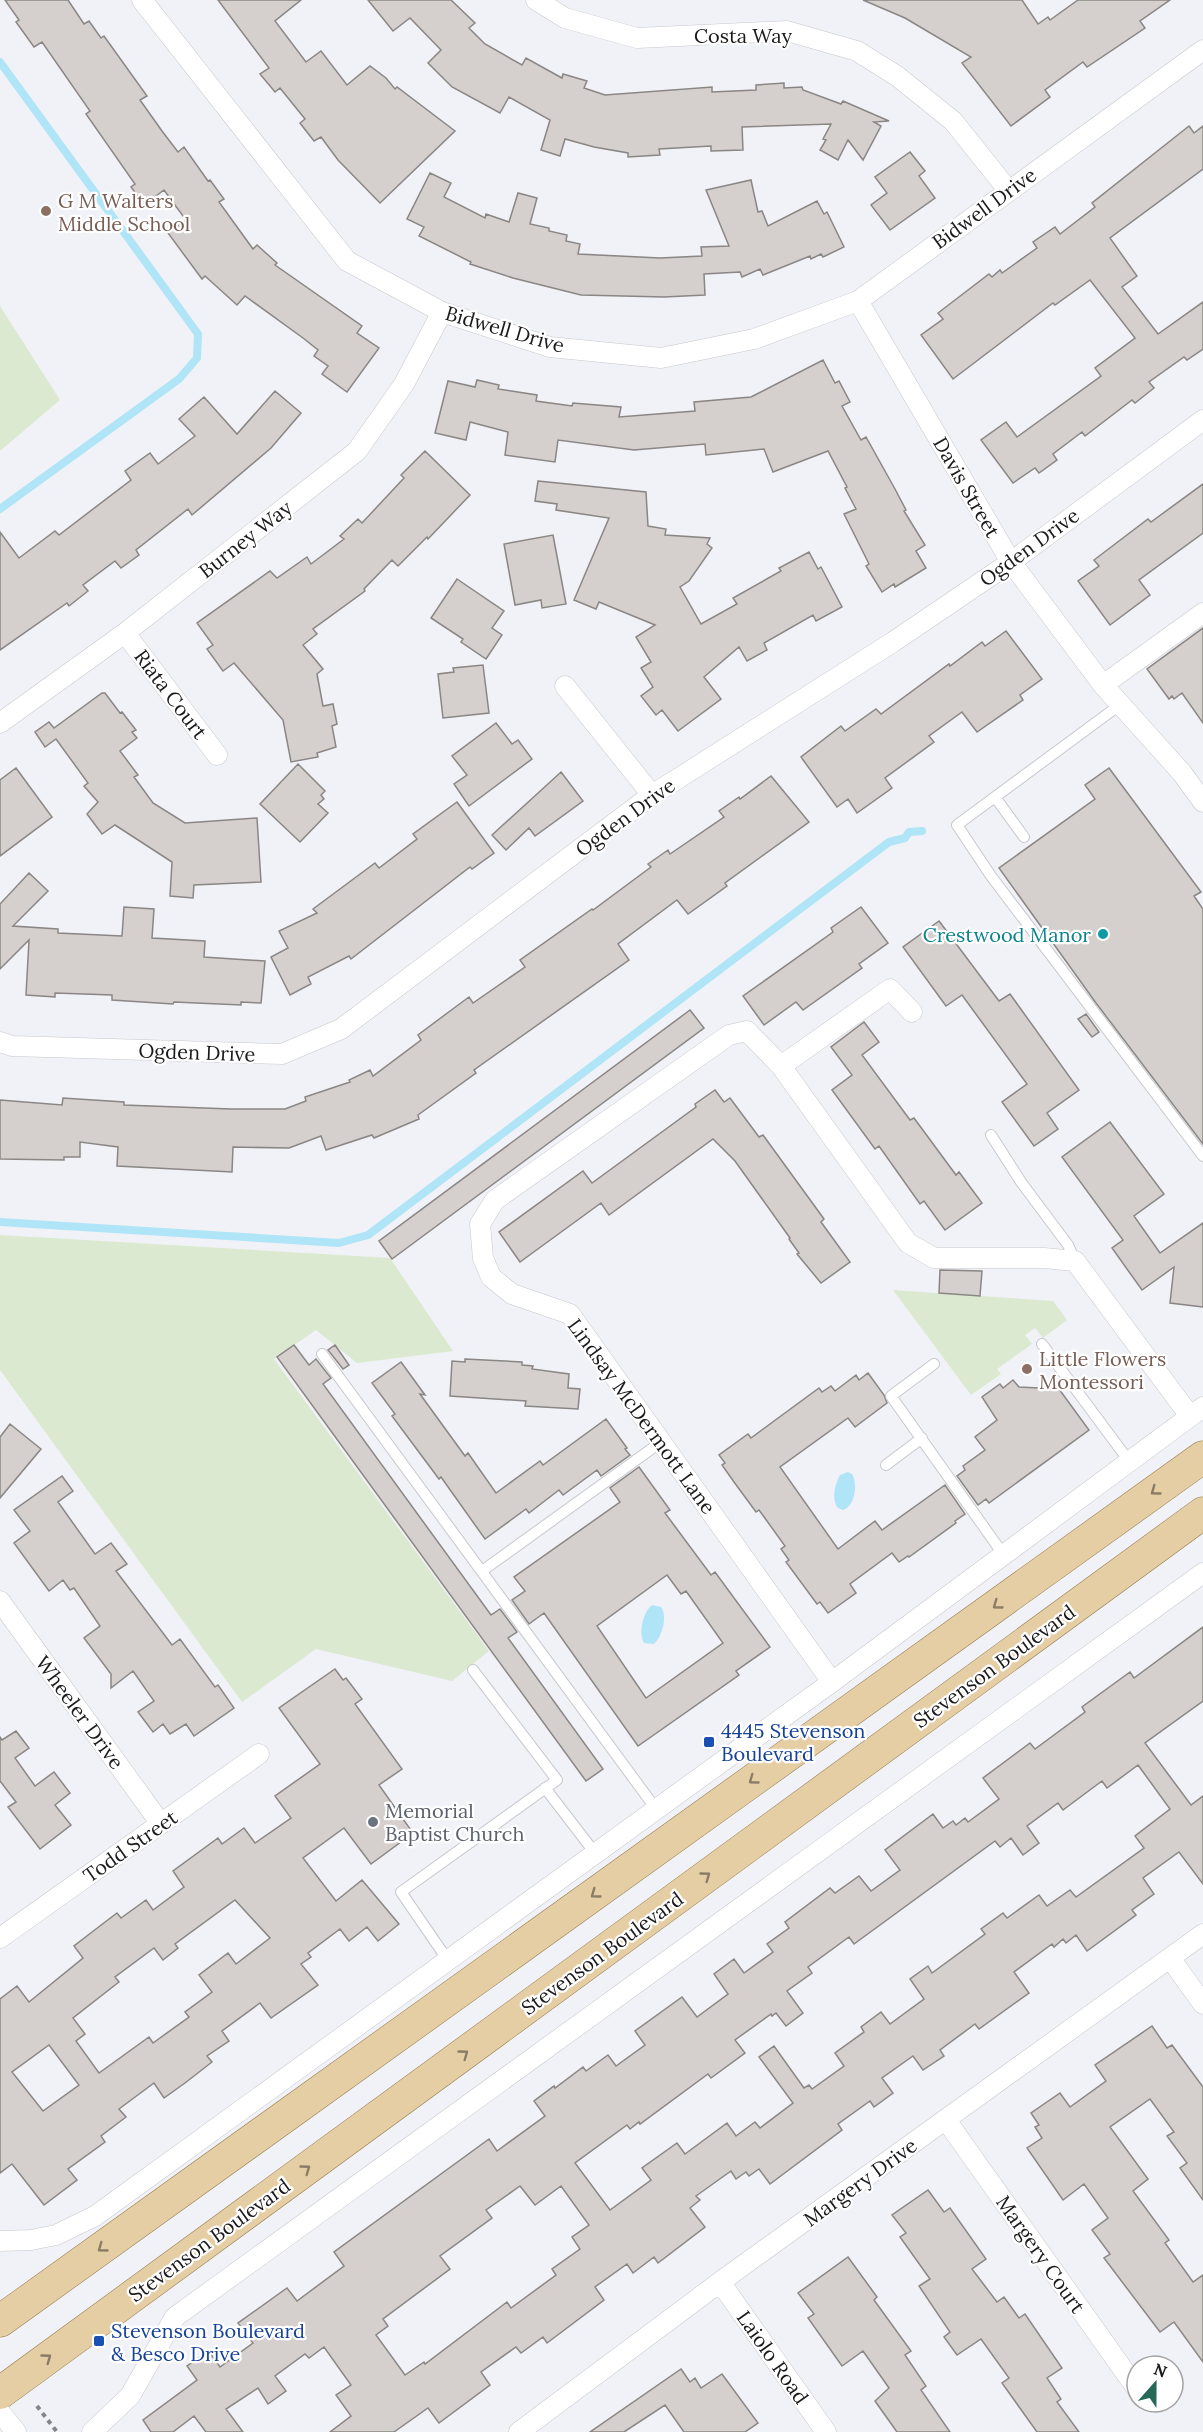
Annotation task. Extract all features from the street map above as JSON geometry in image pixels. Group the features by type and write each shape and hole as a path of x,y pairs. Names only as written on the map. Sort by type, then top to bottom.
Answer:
{"main road":[{"path":"0,2321 1203,1457"},
{"name":"Stevenson Boulevard","path":"0,2392 1203,1513"}],"street":[{"name":"Bidwell Drive","path":"142,0 347,261 442,312 550,346 661,358 754,339 858,301 1203,50"},
{"name":"Costa Way","path":"536,0 565,18 637,38 787,31 857,51 897,76 953,121 1008,190"},
{"name":"Davis Street","path":"858,301 1011,562 1103,685 1182,773 1203,802"},
{"name":"Burney Way","path":"0,723 124,633 357,451 404,384 442,312"},
{"name":"Ogden Drive","path":"0,1042 12,1046 282,1054 341,1029 652,795 893,642 1011,562 1203,420"},
{"path":"1103,685 1203,613"},
{"name":"Riata Court","path":"124,633 217,755"},
{"path":"566,686 652,795"},
{"path":"781,1066 890,989 912,1012"},
{"name":"Lindsay McDermott Lane","path":"832,1682 570,1314 512,1294 491,1277 483,1258 480,1224 495,1200 729,1035 747,1031 781,1066 908,1243 934,1258 1044,1258 1075,1261"},
{"path":"0,2241 31,2240 56,2235 95,2216 832,1682 1196,1411 1075,1261"},
{"path":"92,2432 130,2396 175,2317 1203,1573"},
{"name":"Wheeler Drive","path":"0,1601 161,1824"},
{"name":"Todd Street","path":"0,1938 259,1754"},
{"name":"Margery Drive","path":"519,2432 720,2282 1203,1934"},
{"path":"1170,1958 1203,2004"},
{"name":"Margery Court","path":"946,2120 1125,2372"},
{"name":"Laiolo Road","path":"720,2282 826,2432"},
{"path":"0,2412 16,2432"}],"lane":[{"path":"1120,704 957,825 991,876 1203,1156"},
{"path":"995,797 1024,837"},
{"path":"991,1135 1021,1182 1068,1245 1075,1261"},
{"path":"1042,1344 1129,1461"},
{"path":"322,1354 656,1809"},
{"path":"934,1364 891,1396 1004,1554"},
{"path":"886,1465 922,1438"},
{"path":"482,1571 661,1442"},
{"path":"447,1959 400,1893 557,1780 472,1670"},
{"path":"545,1788 595,1853"}],"path":[{"path":"37,2406 57,2432"}],"green space":[{"path":"0,306 60,400 0,451"},
{"path":"0,1235 390,1258 453,1351 357,1363 316,1330 274,1359 489,1651 452,1681 316,1649 242,1702 0,1370"},
{"path":"893,1290 1053,1301 1067,1320 1043,1338 1035,1328 1025,1335 1032,1344 997,1369 1001,1374 971,1395"}],"water":[{"path":"848,1472 854,1478 854,1494 850,1504 843,1510 836,1505 834,1492 840,1475"},
{"path":"652,1605 661,1607 664,1616 662,1632 654,1644 644,1643 641,1634 644,1617"}],"building":[{"path":"5,0 68,0 84,24 89,21 101,38 104,36 147,96 140,100 178,152 184,147 208,181 210,180 224,199 219,202 253,249 257,245 277,263 275,265 362,326 357,333 379,348 347,392 322,374 328,366 314,356 318,350 303,338 245,296 237,305 205,276 202,279 168,233 186,220 164,190 144,205 131,187 135,184 86,114 90,111 42,42 34,47 16,22 19,20"},
{"path":"218,0 301,0 275,21 306,62 321,51 347,85 370,66 386,78 395,89 397,87 455,131 380,203 338,160 321,137 314,141 300,123 305,119 280,88 275,92 260,74 269,68"},
{"path":"368,0 451,0 475,23 469,28 485,44 522,65 526,58 562,78 563,74 587,81 584,88 605,95 712,87 712,92 756,90 756,85 784,83 784,88 802,87 803,90 841,104 843,101 889,121 874,122 881,126 863,160 848,140 838,160 820,150 831,124 742,127 743,150 711,151 711,146 659,149 660,155 628,157 628,153 565,139 560,156 541,150 550,120 509,97 500,113 452,87 428,63 441,50 410,18 393,31"},
{"path":"863,0 1022,0 1038,24 1048,17 1050,20 1078,0 1170,0 1140,21 1145,28 1087,67 1083,62 1045,90 1050,97 1011,126 962,63 971,57 905,18"},
{"path":"1189,126 1194,133 1203,126 1203,169 1110,238 1137,276 1122,287 1158,334 1203,302 1203,349 1187,360 1184,357 1149,382 1154,388 1135,403 1132,400 1085,436 1082,432 1053,454 1057,460 1039,473 1035,468 1013,483 981,440 1006,422 1017,437 1101,376 1095,368 1135,338 1090,280 1055,305 1053,303 953,379 921,335 943,319 938,313 989,274 992,277 1000,270 1002,273 1037,248 1033,242 1055,227 1060,234 1095,207 1092,203"},
{"path":"910,152 925,171 919,176 935,198 890,230 871,205 887,193 875,177"},
{"path":"430,173 451,183 444,197 485,218 486,214 509,222 518,193 537,198 530,224 567,235 566,241 580,244 578,254 660,258 702,256 701,247 729,246 706,190 751,180 758,212 762,211 768,226 817,201 824,214 827,212 844,247 823,257 821,254 811,259 810,256 763,275 760,269 742,277 740,272 704,274 705,295 664,297 581,295 513,278 470,264 471,262 419,236 424,227 407,219"},
{"path":"823,360 835,383 839,381 850,402 842,406 861,440 866,437 906,510 904,511 925,545 916,551 926,568 895,587 894,584 882,592 866,566 869,564 844,514 856,509 828,451 773,472 764,449 706,455 705,444 634,450 558,440 555,462 505,455 508,432 470,422 466,440 435,433 448,381 475,387 477,380 499,385 498,389 537,395 536,401 572,406 573,403 621,407 619,417 695,411 694,402 751,397"},
{"path":"275,391 301,413 271,448 192,515 188,509 136,550 139,555 121,568 115,561 83,585 88,591 69,606 67,603 0,650 0,532 19,558 55,531 59,535 131,480 125,471 150,453 158,464 195,436 179,419 204,397 237,434"},
{"path":"425,451 470,495 428,539 427,537 398,566 392,560 364,589 365,591 313,629 317,634 303,645 323,669 317,674 323,706 333,704 337,724 332,726 336,747 317,753 318,757 291,762 283,720 234,663 223,671 207,649 213,645 197,623 270,571 277,578 307,557 311,564 344,539 340,536 358,519 362,523 404,478 401,475"},
{"path":"538,481 646,492 648,526 666,529 665,535 710,538 707,544 712,548 689,581 680,587 701,624 737,604 733,598 781,571 779,568 809,552 818,569 821,567 842,607 816,621 813,615 764,643 767,650 747,661 739,647 704,677 721,699 678,731 662,710 656,715 641,696 653,687 641,668 651,662 636,637 655,625 599,602 596,609 574,600 609,518 556,510 557,504 535,501"},
{"path":"1203,484 1203,533 1139,580 1150,595 1110,625 1078,581 1099,566 1094,560 1148,519 1151,522"},
{"path":"553,535 566,604 542,608 541,600 515,605 504,544"},
{"path":"457,579 504,611 492,628 502,635 486,659 461,642 463,639 431,618"},
{"path":"1203,628 1203,723 1182,693 1174,699 1172,696 1169,699 1147,669"},
{"path":"1006,631 1042,679 1020,695 1023,700 977,732 962,712 929,736 934,742 885,778 892,788 857,813 848,799 837,807 801,757 841,726 845,731 876,709 881,714 982,642 985,646"},
{"path":"483,665 489,713 443,718 438,674 454,672 453,668"},
{"path":"105,693 136,730 132,732 137,738 120,751 138,775 134,777 153,803 185,823 257,818 261,882 194,885 193,898 170,896 172,862 115,825 102,834 87,814 98,802 84,786 88,783 56,739 45,747 35,732 49,722 54,728"},
{"path":"496,723 512,744 518,740 532,759 469,806 454,784 467,775 452,756"},
{"path":"298,764 325,791 321,795 324,799 318,804 328,813 300,842 260,804"},
{"path":"16,768 52,817 0,856 0,780"},
{"name":"Crestwood Manor","path":"1109,768 1201,892 1194,896 1203,909 1203,1144 1096,1003 999,868 1095,799 1085,785"},
{"path":"561,772 583,801 535,836 529,828 506,850 492,835"},
{"path":"771,776 809,822 725,883 727,886 688,914 677,900 618,944 629,960 474,1070 476,1073 418,1115 419,1119 374,1138 372,1135 326,1150 321,1136 289,1148 233,1147 232,1172 117,1166 118,1147 80,1142 80,1157 64,1157 64,1160 0,1159 0,1100 62,1105 63,1098 124,1102 124,1105 285,1109 306,1101 305,1097 350,1082 349,1080 370,1070 373,1076 421,1040 418,1035 469,997 473,1003 525,967 520,960 651,867 648,864 668,850 670,854 724,817 719,811"},
{"path":"457,802 494,853 472,869 470,867 351,959 349,956 308,977 311,984 290,995 271,957 288,948 279,931 317,913 313,909 375,863 379,868 417,839 413,834"},
{"path":"29,873 48,891 13,926 58,929 58,933 122,936 124,907 154,909 152,938 205,941 204,957 265,961 261,1003 241,1002 241,1005 174,1002 173,1004 112,1000 112,995 55,993 55,997 26,995 29,940 0,969 0,904"},
{"path":"861,907 888,943 859,964 862,968 803,1010 796,1002 764,1025 743,996 833,932 831,928"},
{"path":"939,921 999,1001 1010,994 1079,1090 1047,1113 1058,1129 1034,1146 1002,1102 1027,1084 962,995 946,1006 903,947"},
{"path":"690,1010 704,1028 392,1259 379,1241"},
{"path":"1086,1014 1099,1032 1092,1037 1078,1019"},
{"path":"864,1022 879,1042 862,1055 910,1120 914,1118 956,1175 959,1172 982,1203 945,1230 924,1201 920,1204 879,1146 875,1149 832,1090 852,1075 831,1047"},
{"path":"715,1090 724,1102 730,1098 759,1137 763,1135 824,1219 821,1222 850,1262 821,1283 797,1254 799,1253 790,1238 735,1161 713,1139 609,1215 601,1203 520,1262 499,1232 583,1171 592,1183 696,1107 695,1104"},
{"path":"1110,1122 1164,1194 1134,1216 1160,1253 1203,1223 1203,1307 1170,1303 1174,1267 1142,1290 1112,1248 1123,1240 1062,1157"},
{"path":"940,1270 982,1271 980,1296 939,1293"},
{"path":"294,1345 309,1365 316,1359 331,1378 323,1384 491,1615 500,1609 517,1632 508,1638 603,1769 586,1781 277,1357"},
{"path":"335,1345 349,1365 343,1369 328,1350"},
{"path":"465,1359 522,1362 522,1365 533,1366 532,1369 569,1374 568,1388 580,1389 578,1409 525,1406 526,1401 450,1396 452,1361 465,1362"},
{"path":"401,1362 425,1395 420,1394 465,1456 468,1453 496,1493 540,1461 543,1465 606,1419 630,1455 601,1476 597,1470 563,1495 559,1490 529,1513 526,1509 485,1539 441,1477 439,1479 392,1416 395,1414 372,1383"},
{"path":"868,1373 887,1403 855,1427 848,1418 780,1467 838,1549 875,1521 882,1530 945,1485 965,1514 909,1557 899,1562 892,1553 850,1584 856,1593 828,1613 820,1602 817,1604 786,1562 789,1560 781,1549 785,1546 759,1510 756,1512 734,1482 722,1465 725,1463 719,1455 748,1434 751,1438 819,1388 822,1392 831,1386 835,1391 856,1375 859,1380"},
{"path":"1013,1380 1019,1387 1059,1389 1089,1430 989,1503 986,1499 978,1505 957,1476 965,1470 963,1466 985,1450 975,1437 997,1420 982,1397 1000,1384 1003,1388"},
{"path":"10,1424 41,1449 0,1498 0,1437"},
{"path":"639,1467 670,1510 665,1513 711,1575 715,1572 770,1647 736,1671 739,1675 638,1746 544,1613 529,1624 512,1600 525,1591 514,1577 620,1502 610,1488","holes":["667,1575 681,1594 686,1591 723,1643 646,1698 597,1626"]},
{"path":"62,1476 73,1491 58,1502 95,1554 111,1543 127,1564 116,1571 172,1645 180,1639 215,1687 218,1685 234,1708 194,1736 186,1724 170,1734 163,1724 153,1732 138,1712 154,1701 133,1671 111,1688 111,1674 84,1638 100,1626 74,1588 70,1590 63,1580 49,1591 14,1543 30,1531 14,1510"},
{"path":"1203,1627 1203,1701 1145,1743 1191,1805 1203,1796 1203,1884 1179,1852 1143,1878 1154,1894 1132,1910 1136,1915 1087,1951 1076,1935 1066,1943 1063,1939 1054,1947 1052,1944 1014,1972 1029,1993 979,2029 975,2024 940,2050 944,2056 923,2070 913,2056 882,2078 893,2093 874,2107 870,2101 838,2124 842,2130 770,2184 759,2169 749,2176 746,2172 736,2179 731,2171 696,2196 700,2200 690,2208 705,2227 658,2263 654,2257 633,2273 627,2264 595,2287 604,2300 547,2343 543,2337 521,2353 516,2347 481,2372 490,2385 439,2423 428,2408 394,2432 330,2432 351,2416 336,2395 351,2385 324,2347 309,2358 305,2354 275,2376 286,2391 268,2404 258,2388 226,2409 243,2432 206,2432 194,2416 173,2432 151,2432 143,2420 197,2380 187,2366 209,2351 220,2367 253,2343 238,2323 287,2288 297,2301 344,2266 334,2252 489,2139 497,2151 545,2116 534,2101 554,2086 555,2088 583,2067 586,2071 608,2055 616,2066 645,2045 635,2031 682,1997 697,2017 728,1994 714,1974 734,1959 744,1973 773,1952 767,1944 789,1928 785,1922 830,1888 835,1893 859,1876 871,1891 900,1870 885,1850 933,1814 943,1828 953,1821 956,1825 965,1818 968,1822 999,1799 983,1778 1030,1743 1035,1749 1085,1712 1082,1707 1130,1672 1134,1678","holes":["1138,1765 1170,1809 1135,1836 1144,1848 1076,1897 1070,1890 1047,1906 1039,1895 1007,1918 1003,1913 981,1929 985,1934 932,1973 928,1966 910,1979 924,1999 890,2024 881,2012 861,2027 864,2032 835,2053 844,2066 812,2089 809,2085 804,2088 774,2046 759,2057 793,2103 760,2128 755,2122 736,2136 727,2123 685,2154 677,2143 642,2168 651,2180 610,2210 575,2163 627,2125 630,2129 639,2122 640,2124 708,2074 711,2078 745,2053 735,2040 771,2014 772,2016 776,2013 786,2026 803,2013 787,1991 812,1973 808,1967 849,1937 854,1944 995,1841 1000,1847 1011,1838 1023,1855 1039,1843 1027,1826 1058,1803 1063,1810 1102,1781 1107,1788","520,2186 535,2205 561,2186 589,2225 572,2237 580,2249 552,2269 556,2275 511,2308 507,2302 425,2364 424,2362 405,2375 376,2335 388,2326 383,2319 450,2269 440,2256 492,2218 486,2210"]},
{"path":"335,1669 343,1680 346,1678 362,1699 355,1704 402,1769 379,1785 413,1833 371,1864 344,1828 303,1858 336,1901 362,1880 399,1924 378,1941 367,1927 349,1941 340,1929 308,1953 311,1957 301,1964 318,1985 271,2018 260,2003 222,2031 229,2041 207,2056 212,2062 185,2083 164,2098 154,2083 119,2109 126,2117 101,2136 105,2142 68,2169 77,2180 44,2205 12,2164 0,2173 0,1999 17,1986 29,2002 83,1958 74,1946 117,1913 121,1918 146,1900 153,1910 184,1887 173,1871 218,1838 222,1844 244,1828 255,1843 291,1818 275,1796 320,1764 279,1708","holes":["235,1900 270,1938 236,1964 228,1953 199,1975 212,1992 185,2012 189,2017 153,2043 149,2037 99,2073 76,2041 85,2034 73,2018 119,1982 115,1977 154,1948 163,1960 178,1948 175,1944","49,2045 79,2085 43,2111 12,2072"]},
{"path":"16,1731 29,1748 15,1758 35,1786 54,1772 70,1793 55,1805 71,1825 40,1849 8,1807 16,1802 0,1781 0,1737 2,1740"},
{"path":"1152,2026 1167,2048 1172,2045 1203,2087 1203,2200 1180,2168 1187,2163 1167,2136 1174,2132 1150,2099 1110,2127 1148,2179 1133,2191 1169,2240 1165,2243 1193,2282 1203,2275 1203,2362 1174,2322 1160,2332 1104,2258 1110,2254 1092,2230 1108,2218 1084,2184 1063,2200 1027,2148 1042,2138 1035,2127 1039,2125 1031,2113 1060,2093 1070,2107 1106,2081 1095,2065"},
{"path":"928,2190 944,2212 950,2208 986,2259 972,2269 997,2302 1004,2297 1019,2318 1025,2314 1062,2368 1047,2378 1061,2399 1057,2402 1079,2432 1037,2432 1002,2383 1009,2378 981,2339 957,2355 944,2337 950,2332 919,2286 930,2279 900,2237 906,2233 892,2215"},
{"path":"848,2257 877,2297 874,2300 911,2351 905,2355 926,2386 921,2390 950,2432 897,2432 875,2401 889,2388 863,2351 842,2366 808,2318 814,2314 798,2293"},
{"path":"681,2369 690,2382 695,2378 701,2388 722,2374 758,2423 745,2432 684,2432 665,2405 624,2432 590,2432"}],"waterway":[{"path":"0,62 198,334 197,358 179,379 0,509"},
{"path":"0,1222 339,1243 368,1235 889,842 905,838 909,832 922,831"}],"place":[{"name":"G M Walters Middle School","path":"46,211"},
{"name":"Crestwood Manor","path":"1103,934"},
{"name":"Little Flowers Montessori","path":"1027,1369"},
{"name":"4445 Stevenson Boulevard","path":"709,1742"},
{"name":"Memorial Baptist Church","path":"373,1822"},
{"name":"Stevenson Boulevard & Besco Drive","path":"99,2341"}]}
